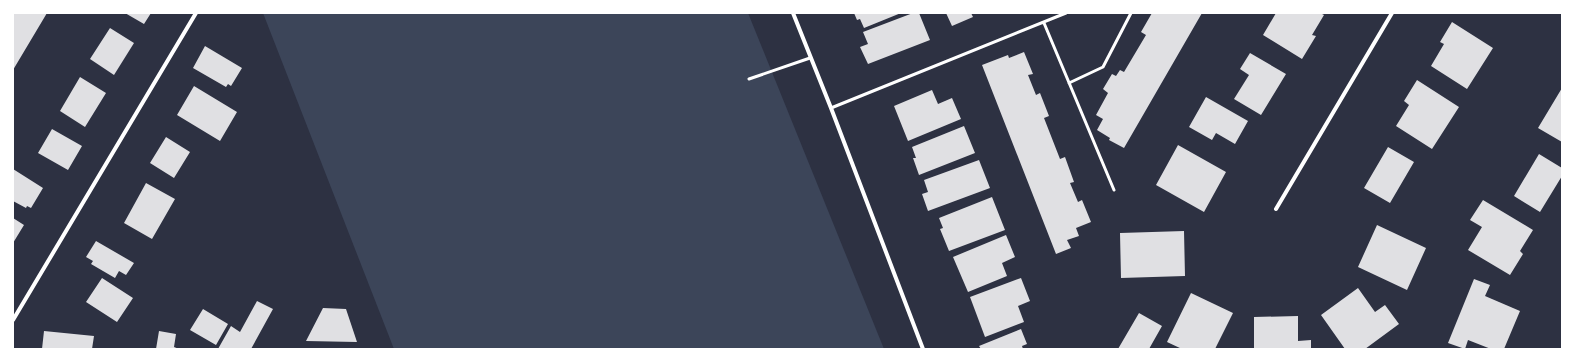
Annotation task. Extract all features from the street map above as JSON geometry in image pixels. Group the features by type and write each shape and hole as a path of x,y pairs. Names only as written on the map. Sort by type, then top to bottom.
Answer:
{"street":[{"path":"13,320 196,13"},
{"path":"793,13 923,349"},
{"path":"1276,209 1392,13"}],"lane":[{"path":"831,108 1066,13"},
{"path":"1069,84 1103,67 1131,13"},
{"path":"1044,23 1114,190"},
{"path":"749,79 810,58"}],"shaded area":[{"path":"263,13 748,13 884,349 394,349"}],"building":[{"path":"13,13 47,13 13,70"},
{"path":"125,13 151,13 144,24"},
{"path":"854,13 901,13 864,28 860,19 857,20"},
{"path":"913,13 919,13 930,40 868,64 860,47 868,44 863,32"},
{"path":"946,13 971,13 973,17 952,26"},
{"path":"1152,13 1202,13 1124,148 1109,140 1110,138 1097,130 1103,119 1096,115 1108,93 1103,89 1112,74 1116,76 1120,70 1124,72 1146,35 1141,32"},
{"path":"1276,13 1320,13 1324,15 1312,35 1316,36 1302,59 1263,35"},
{"path":"1452,22 1493,48 1467,89 1431,66 1444,44 1440,42"},
{"path":"110,28 134,43 114,75 90,59"},
{"path":"205,46 242,68 231,86 228,84 226,87 193,68"},
{"path":"1024,52 1033,74 1028,75 1036,95 1040,93 1049,116 1044,118 1060,159 1065,157 1074,182 1070,183 1078,202 1082,200 1091,222 1076,228 1079,236 1067,240 1071,248 1056,254 982,65 1008,55 1009,58"},
{"path":"1250,53 1286,74 1261,115 1234,99 1249,75 1240,69"},
{"path":"80,77 106,93 85,127 60,111"},
{"path":"1417,80 1459,107 1432,149 1396,126 1409,105 1404,101"},
{"path":"194,86 237,112 220,141 177,115"},
{"path":"1562,88 1562,142 1538,128"},
{"path":"932,90 938,104 952,98 961,119 908,141 894,106"},
{"path":"1206,97 1248,121 1235,144 1216,133 1212,140 1189,127"},
{"path":"964,126 975,153 919,175 913,158 916,158 912,147"},
{"path":"52,129 82,146 68,170 38,153"},
{"path":"166,137 190,152 174,178 150,163"},
{"path":"1178,145 1226,172 1204,212 1156,185"},
{"path":"1388,147 1414,162 1390,203 1364,188"},
{"path":"1539,154 1562,168 1562,176 1540,212 1514,196"},
{"path":"979,160 990,188 928,211 922,194 928,192 924,180"},
{"path":"13,169 43,188 31,208 27,206 26,208 13,201"},
{"path":"146,183 175,199 152,239 124,223"},
{"path":"992,197 1005,230 949,251 940,229 943,228 939,218"},
{"path":"1483,200 1533,230 1520,251 1523,254 1510,275 1468,250 1482,227 1470,220"},
{"path":"13,218 24,225 13,243"},
{"path":"1377,225 1426,248 1407,290 1358,267"},
{"path":"1184,231 1185,276 1121,278 1120,233"},
{"path":"1006,235 1015,257 1002,263 1007,276 968,292 953,257"},
{"path":"96,241 134,263 126,275 119,271 115,278 91,264 93,261 86,257"},
{"path":"102,278 133,298 117,322 86,302"},
{"path":"1021,278 1030,301 1018,306 1024,322 985,337 970,297"},
{"path":"1474,279 1490,285 1485,296 1520,311 1504,349 1491,349 1468,340 1465,349 1448,343"},
{"path":"1358,288 1375,312 1385,305 1399,324 1365,349 1345,349 1321,315"},
{"path":"1191,293 1233,313 1215,349 1182,349 1167,342"},
{"path":"257,301 273,309 251,349 218,349 231,326 240,332"},
{"path":"323,308 346,309 357,342 306,341"},
{"path":"203,309 228,324 216,345 190,330"},
{"path":"1139,313 1162,326 1149,349 1118,349"},
{"path":"1298,316 1298,341 1311,340 1311,349 1254,349 1254,317"},
{"path":"1021,329 1027,344 1022,346 1023,349 981,349 979,346"},
{"path":"44,331 94,336 92,349 42,349"},
{"path":"159,331 176,334 174,347 179,349 156,349"}]}
